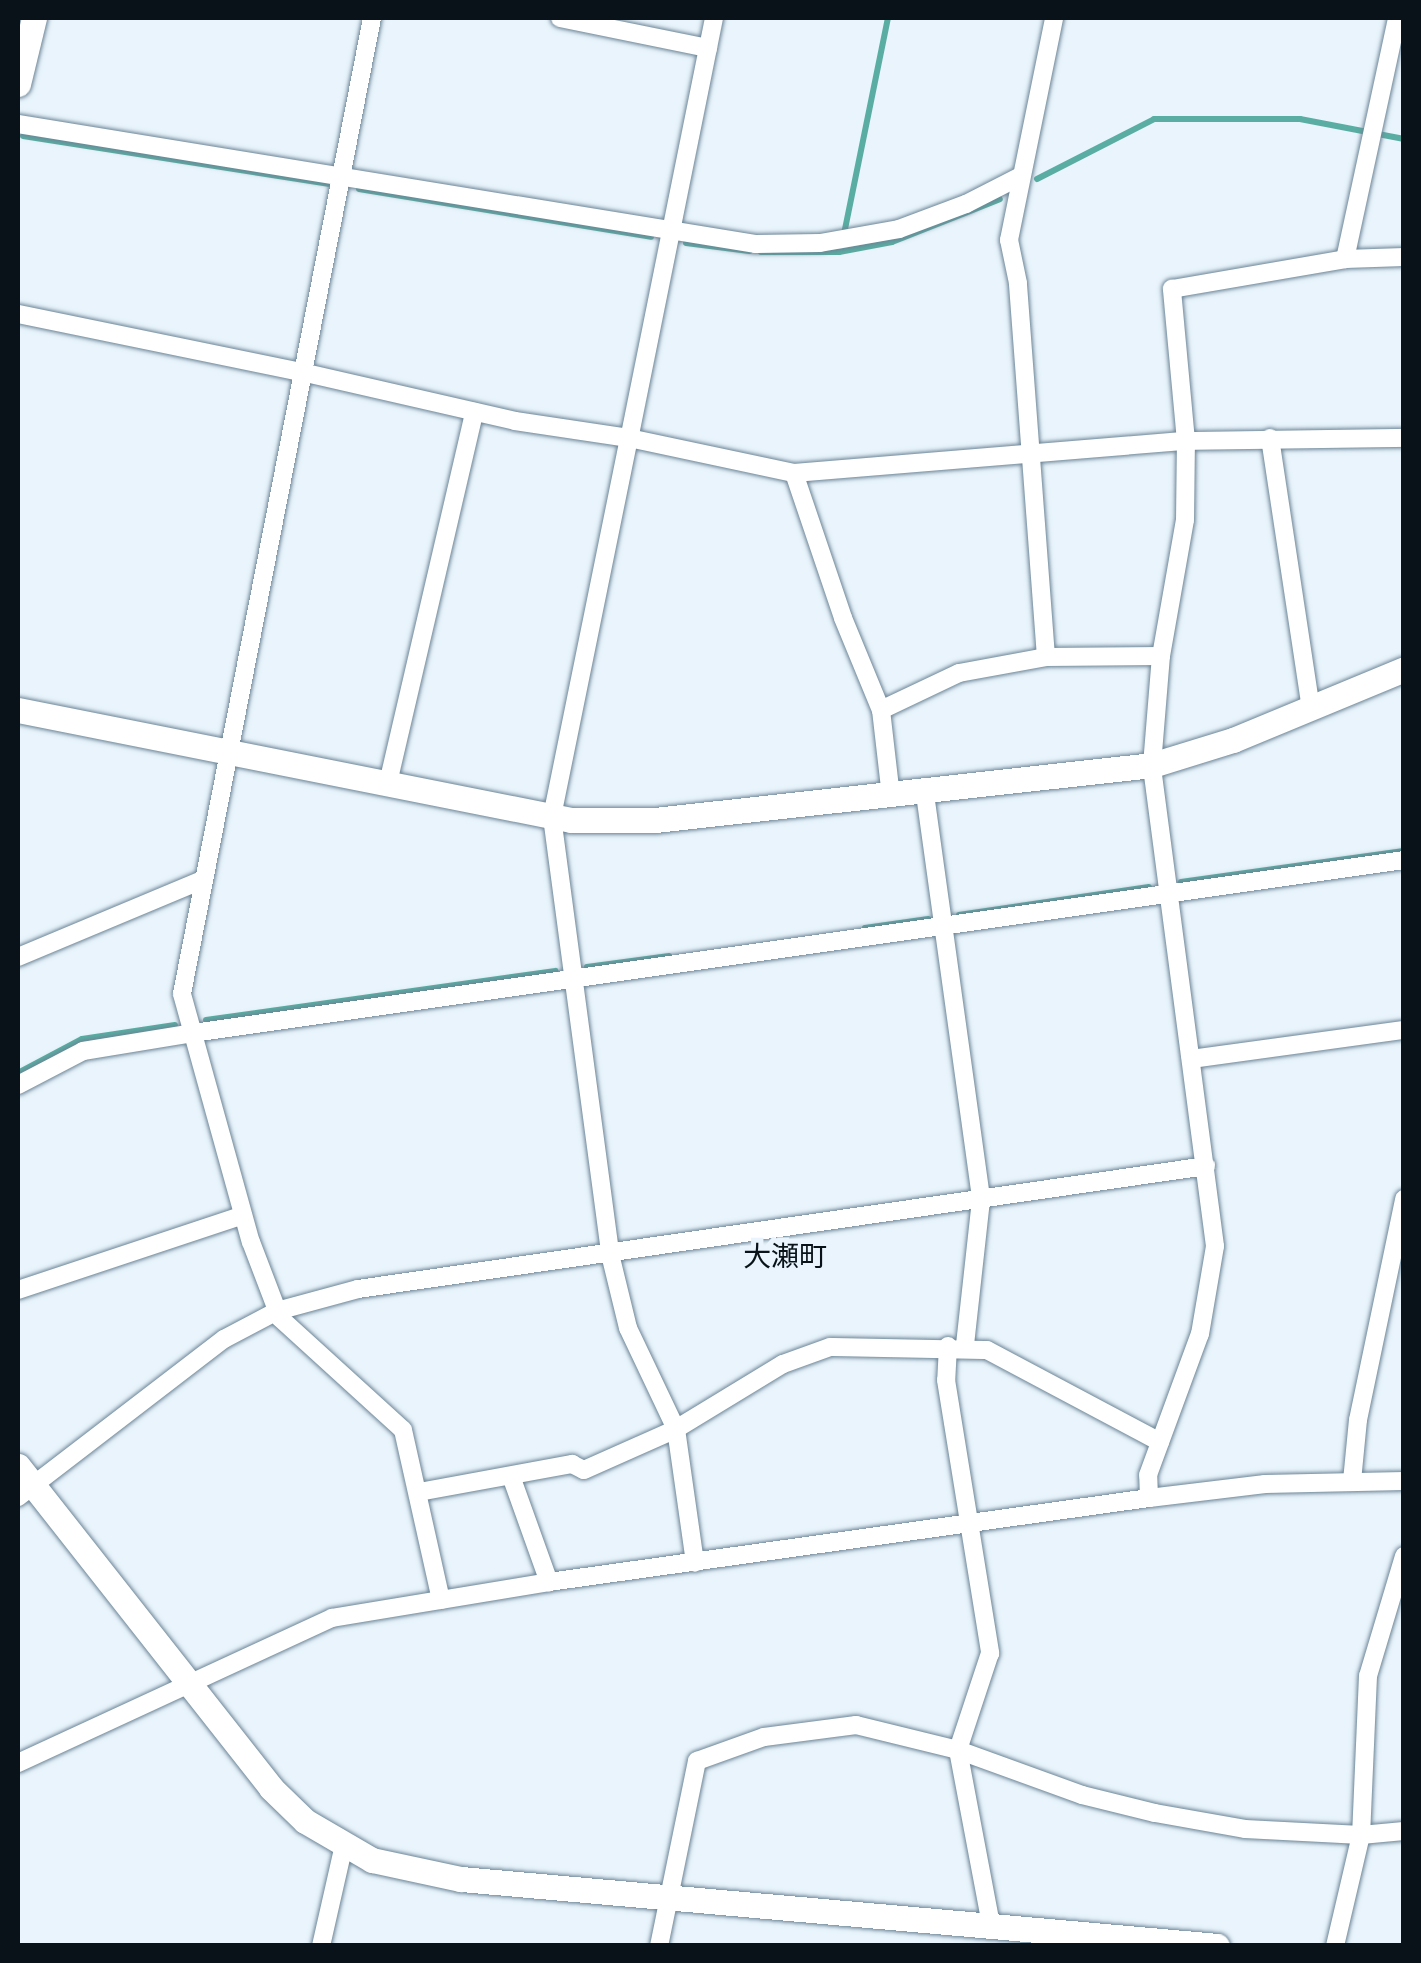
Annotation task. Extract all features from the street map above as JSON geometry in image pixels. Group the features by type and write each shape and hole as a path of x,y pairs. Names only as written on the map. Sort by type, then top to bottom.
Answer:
{"street":[{"path":"18,84 34,18"},
{"path":"372,18 182,994 243,1215 277,1311 403,1430 441,1600"},
{"path":"560,18 708,48"},
{"path":"695,1564 676,1429 628,1328 610,1254 552,817 714,18"},
{"path":"1046,657 1018,283 1009,240 1054,18"},
{"path":"1345,259 1397,18"},
{"path":"18,124 756,244 820,243 899,230 966,204 1022,176"},
{"path":"1150,1498 1148,1474 1200,1334 1216,1246 1152,765 1161,656 1185,520 1186,441 1172,289 1345,259 1404,257"},
{"path":"18,314 306,372 474,412 629,438 794,473 1186,441 1404,438"},
{"path":"388,784 474,412"},
{"path":"1270,438 1311,709"},
{"path":"794,473 843,618 881,710 890,797"},
{"path":"881,710 958,673 1046,657 1161,656"},
{"path":"18,710 552,817 655,820 925,794 1152,765 1234,740 1404,668"},
{"path":"925,794 981,1200 957,1346 946,1380 990,1653 958,1750 998,1932"},
{"path":"18,1085 83,1051 193,1033 1404,860"},
{"path":"18,957 202,880"},
{"path":"1191,1059 1404,1030"},
{"path":"1206,1166 358,1289 277,1311 224,1340 22,1482 271,1788 305,1821 372,1860 420,1873 998,1932 1218,1946"},
{"path":"1352,1481 1358,1420 1396,1289 1404,1199"},
{"path":"18,1290 243,1215"},
{"path":"419,1492 572,1464 584,1470 676,1429 783,1364 830,1347 957,1346 1004,1358 1160,1442"},
{"path":"511,1476 549,1582"},
{"path":"19,1767 332,1618 549,1582 1150,1498 1265,1484 1404,1482"},
{"path":"1335,1946 1361,1835 1368,1676 1404,1556"},
{"path":"659,1946 702,1757 764,1738 832,1726 873,1729 958,1750 1082,1795 1155,1813 1245,1829 1361,1835 1404,1831"},
{"path":"321,1946 344,1845"}],"waterway":[{"path":"844,234 888,18"},
{"path":"1037,179 1154,119 1300,119 1404,139"},
{"path":"23,136 328,184"},
{"path":"359,189 651,237"},
{"path":"761,252 839,252 892,242 1000,199"},
{"path":"686,243 749,251"},
{"path":"1181,882 1404,851"},
{"path":"959,915 1149,887"},
{"path":"865,928 928,919"},
{"path":"587,967 669,956"},
{"path":"206,1020 556,971"},
{"path":"18,1073 82,1039 175,1025"}],"district":[{"name":"大瀬町","path":"785,1256"}]}
